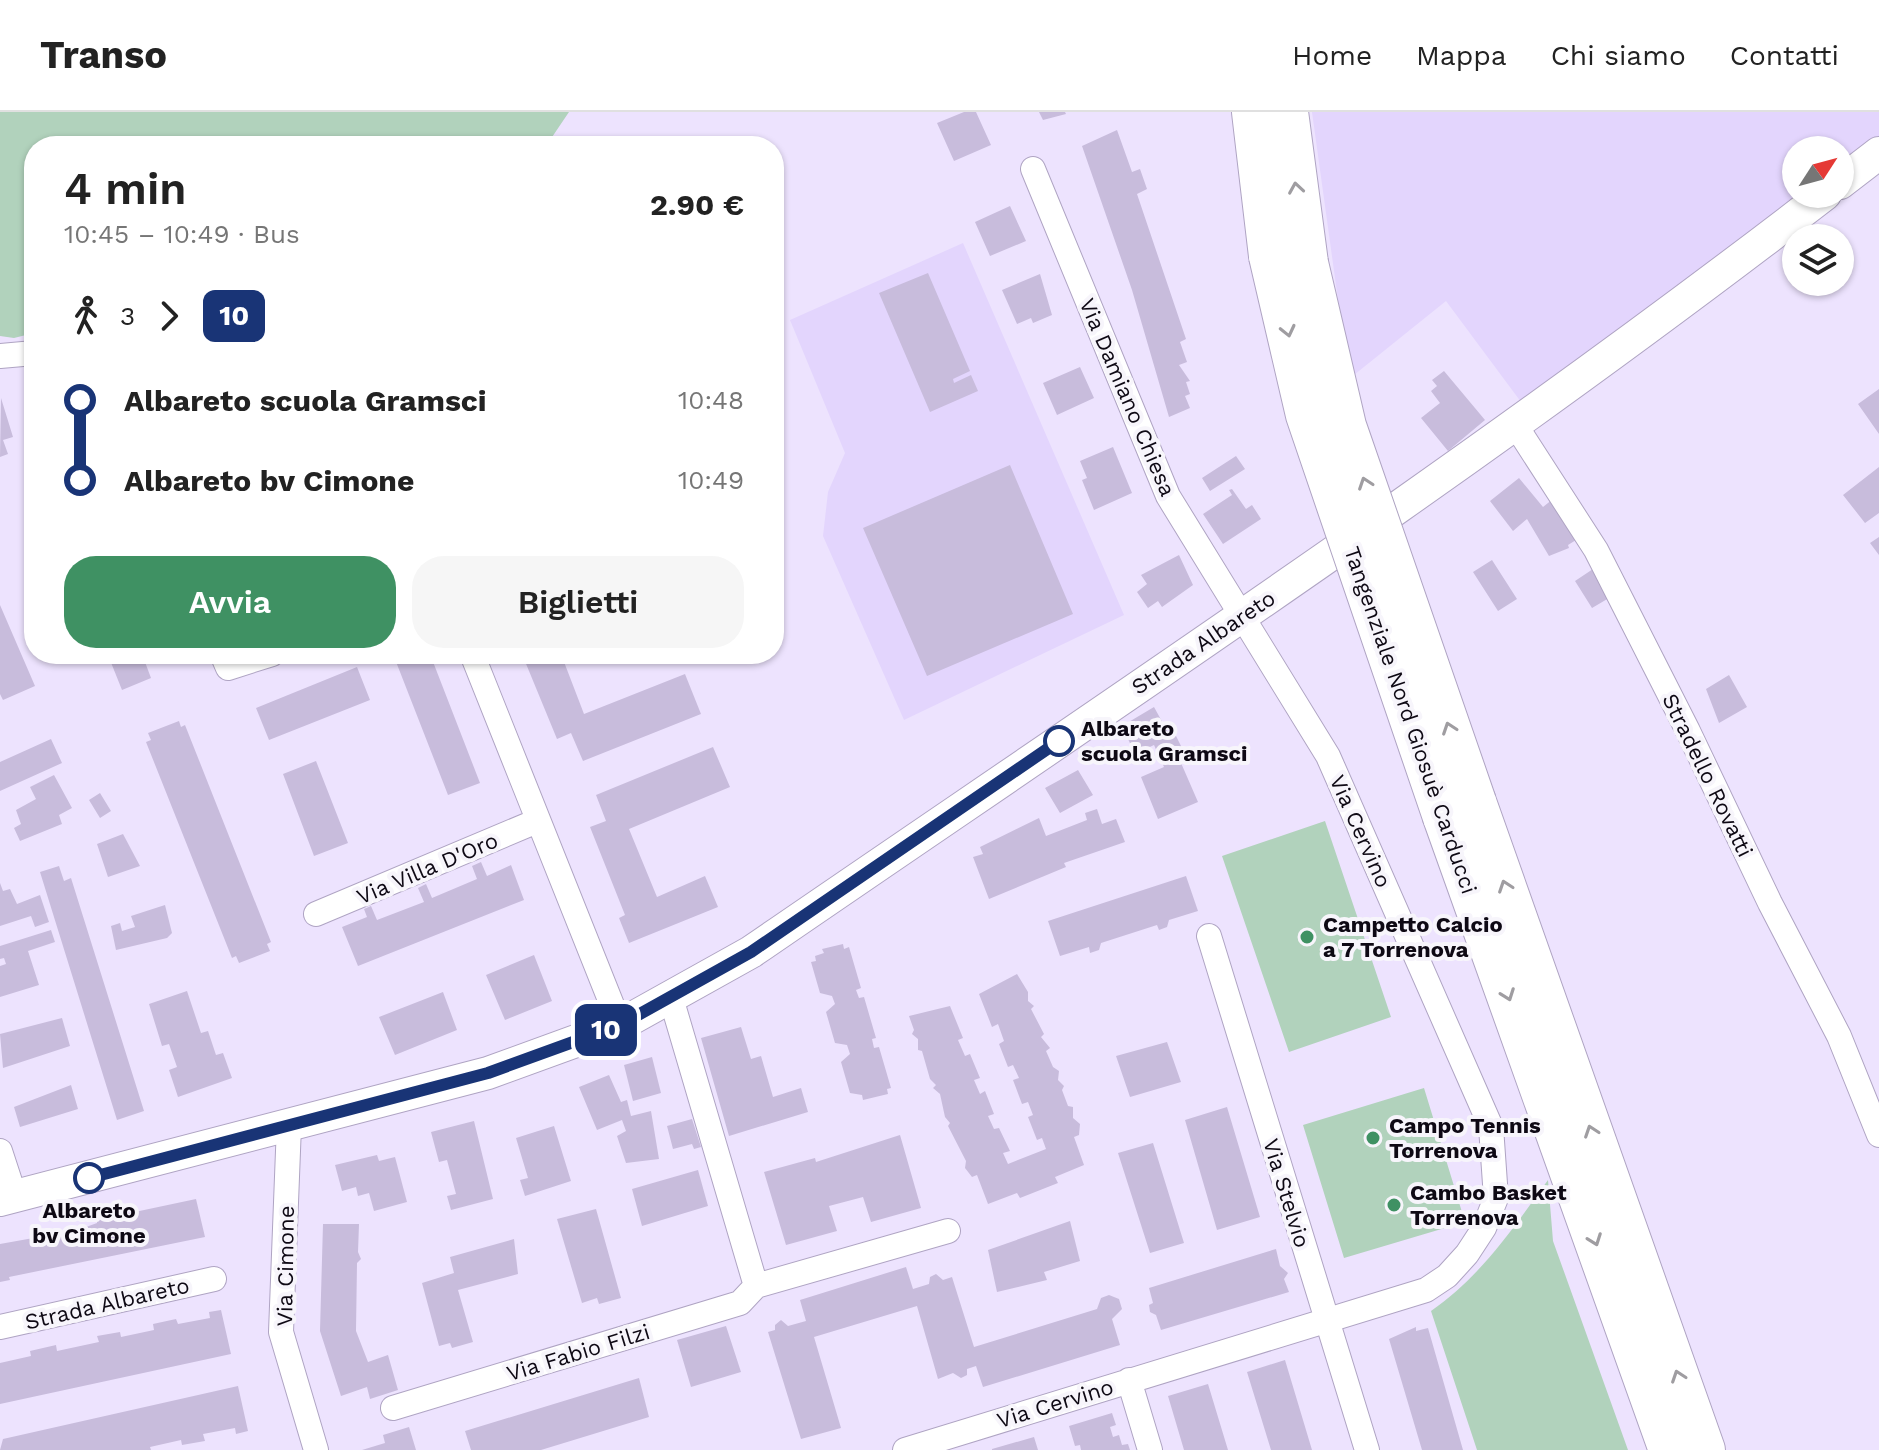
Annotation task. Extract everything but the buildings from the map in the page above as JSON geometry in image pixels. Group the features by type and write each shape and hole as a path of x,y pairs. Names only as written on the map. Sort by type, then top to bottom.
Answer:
{"highway":[{"name":"Tangenziale Nord Giosuè Carducci","path":"1253,112 1289,259 1345,426 1459,809 1670,1450"},
{"name":"Tangenziale Nord Giosuè Carducci","path":"1287,112 1289,259"},
{"name":"Tangenziale Nord Giosuè Carducci","path":"1459,809 1704,1450"}],"street":[{"path":"1854,172 1879,153"},
{"name":"Via Damiano Chiesa","path":"1033,169 1168,496 1241,616"},
{"name":"Strada Albareto","path":"8,1199 488,1073 620,1025 671,998 751,952 1516,426 1806,208"},
{"path":"0,356 24,354"},
{"name":"Stradello Rovatti","path":"1516,426 1596,550 1839,1036 1879,1135"},
{"name":"Via Cervino","path":"905,1450 936,1446 1129,1380 1426,1290 1447,1276 1467,1254 1484,1228 1496,1198 1497,1173 1491,1127 1328,756 1241,616"},
{"path":"476,664 620,1025"},
{"name":"Via Villa D'Oro","path":"316,914 537,821"},
{"name":"Via Stelvio","path":"1209,936 1367,1450"},
{"path":"671,998 756,1286"},
{"name":"Via Cimone","path":"289,1125 281,1332 316,1450"},
{"path":"0,1151 8,1199"},
{"name":"Via Fabio Filzi","path":"393,1408 740,1303 756,1286 948,1231"},
{"name":"Strada Albareto","path":"0,1327 214,1279"},
{"name":"Via Cervino","path":"1129,1380 1150,1450"}],"shaded area":[{"path":"1312,112 1879,112 1879,142 1854,161 1854,136 1782,136 1782,208 1790,208 1524,406 1446,301 1349,379"},
{"path":"963,243 1124,615 904,720 823,536 828,492 845,453 790,320"}],"green space":[{"path":"0,112 569,112 553,136 24,136 24,336 0,336"},
{"name":"Campetto Calcio a 7 Torrenova","path":"1325,821 1391,1017 1289,1052 1222,856"},
{"path":"1424,1088 1465,1222 1344,1258 1303,1125"},
{"path":"1548,1180 1553,1241 1628,1450 1477,1450 1431,1311 1480,1267"}],"bus line":[{"name":"10","path":"89,1178 488,1073 620,1025 751,952 1059,741"}],"place":[{"name":"Albareto scuola Gramsci","path":"1059,741"},
{"name":"Campetto Calcio a 7 Torrenova","path":"1307,937"},
{"name":"Campo Tennis Torrenova","path":"1373,1138"},
{"name":"Albareto bv Cimone","path":"89,1178"},
{"name":"Cambo Basket Torrenova","path":"1394,1205"}]}
